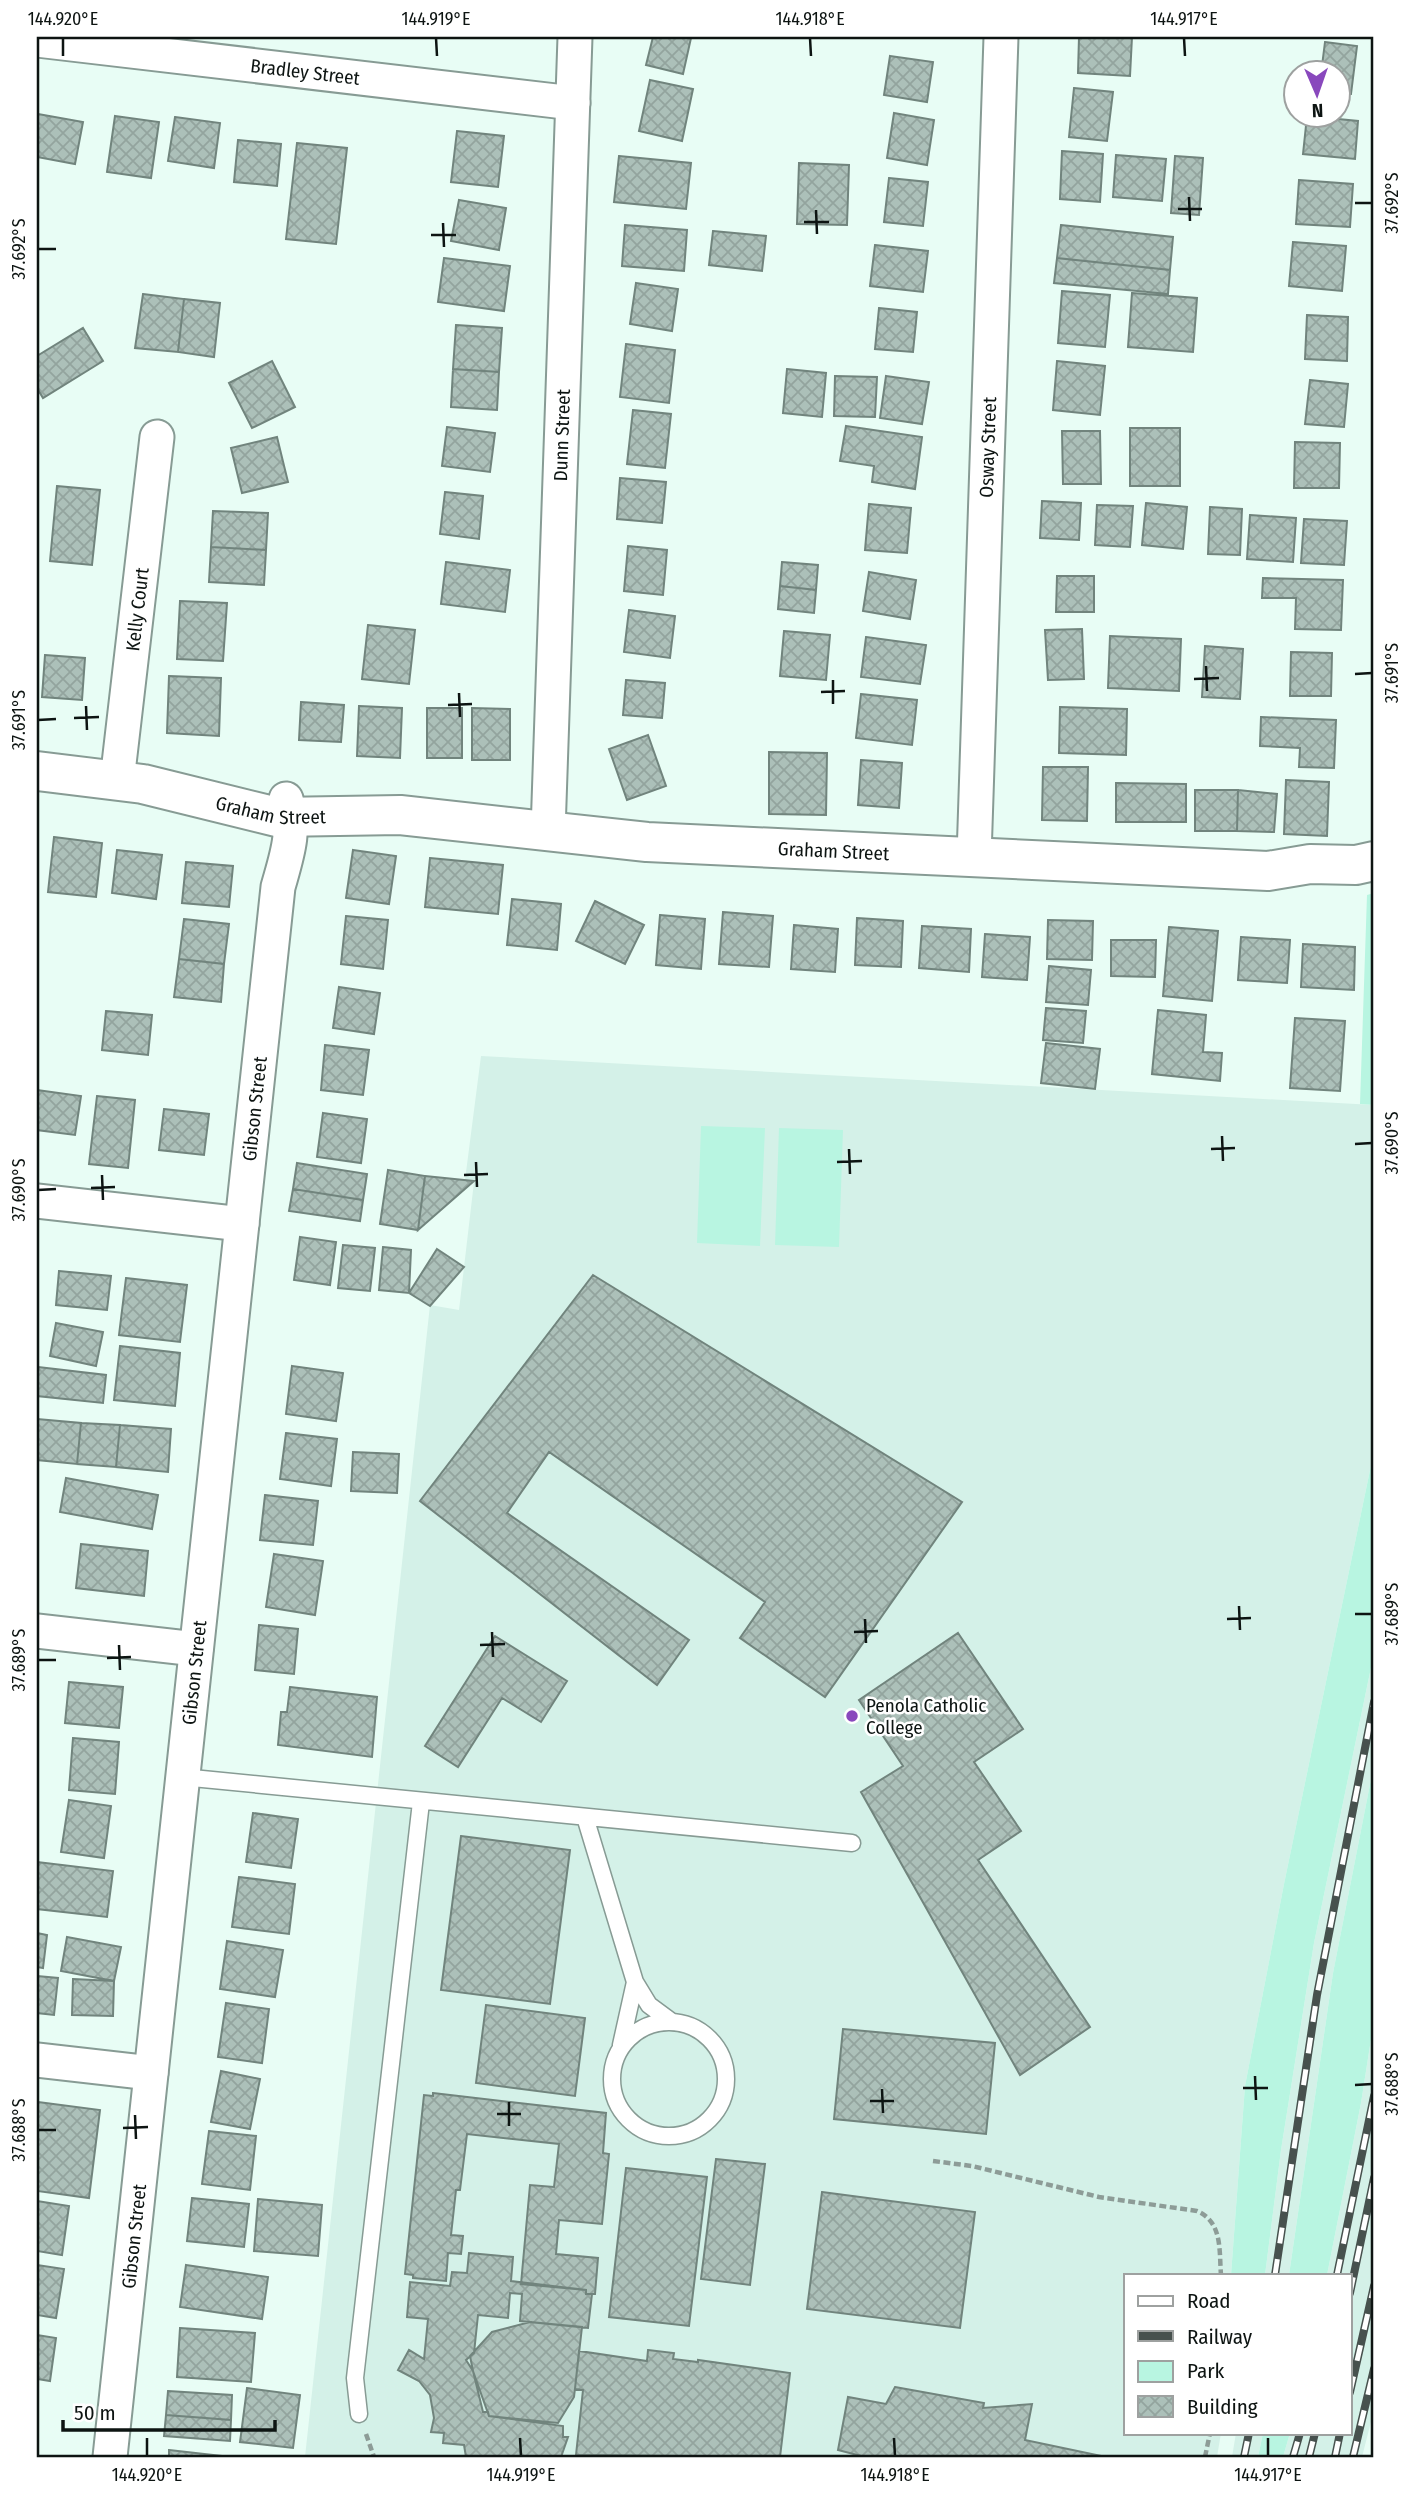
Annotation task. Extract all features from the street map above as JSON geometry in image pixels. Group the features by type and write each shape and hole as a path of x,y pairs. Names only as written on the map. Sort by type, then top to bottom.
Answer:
{"street":[{"name":"Dunn Street","path":"548,832 575,37"},
{"name":"Osway Street","path":"974,857 1001,37"},
{"name":"Bradley Street","path":"37,40 573,103"},
{"name":"Kelly Court","path":"130,782 157,437"},
{"name":"Graham Street","path":"37,771 130,782 197,781 234,785 285,812 347,798 376,804 400,815 647,842 1268,871"},
{"name":"Gibson Street","path":"110,2457 278,887 292,836 285,812"},
{"path":"1268,871 1310,864 1356,865 1374,862"},
{"path":"1268,871 1311,884 1352,886 1374,882"},
{"path":"37,1201 242,1224"},
{"path":"37,1631 196,1650"},
{"path":"37,2060 151,2073"}],"lane":[{"path":"182,1777 852,1843"},
{"path":"359,2414 355,2378 421,1801"},
{"path":"585,1817 635,1982 649,2005 672,2022 704,2033 717,2048 725,2066 726,2085 720,2104 708,2120 692,2131 673,2136 655,2134 639,2127 625,2115 616,2099 612,2082 613,2064 621,2048 633,2034 648,2025 672,2022"},
{"path":"621,2048 635,1982"}],"path":[{"path":"933,2161 972,2166 1099,2197 1197,2211 1209,2217 1215,2226 1221,2274"},
{"path":"1205,2457 1210,2434"}],"shaded area":[{"name":"Penola Catholic College","path":"481,1056 1374,1105 1374,1451 1245,2086 1231,2274 1124,2274 1124,2434 1221,2434 1217,2457 305,2457 430,1305 459,1310 474,1182 465,1180"},
{"path":"1374,1653 1374,1764 1333,1973 1289,2274 1265,2274 1281,2150 1314,1943"},
{"path":"1374,2020 1374,2410 1362,2457 1283,2457 1290,2434 1352,2434 1352,2274 1327,2274 1361,2103"},
{"path":"1236,2434 1263,2434 1258,2457 1232,2457"}],"green space":[{"path":"1374,893 1374,1105 1360,1104 1367,895"},
{"path":"701,1126 765,1128 760,1246 697,1243"},
{"path":"779,1128 843,1130 839,1247 775,1245"},
{"path":"1374,1451 1374,1653 1314,1943 1281,2150 1265,2274 1231,2274 1245,2086"},
{"path":"1374,1764 1374,2020 1361,2103 1327,2274 1289,2274 1333,1973"},
{"path":"1263,2434 1290,2434 1283,2457 1258,2457"}],"building":[{"path":"653,37 691,38 683,74 646,65"},
{"path":"1079,37 1132,37 1130,76 1078,73"},
{"path":"1325,42 1357,46 1352,86 1352,60 1323,60"},
{"path":"890,56 933,62 927,102 884,95"},
{"path":"650,80 693,89 682,141 639,131"},
{"path":"1074,88 1113,92 1107,141 1069,137"},
{"path":"894,113 934,120 927,165 887,158"},
{"path":"38,114 83,122 75,164 37,157"},
{"path":"115,116 159,122 151,178 107,172"},
{"path":"175,117 220,123 214,168 168,161"},
{"path":"1352,120 1358,121 1355,159 1303,154 1306,130 1352,130"},
{"path":"457,131 504,136 498,187 451,182"},
{"path":"238,140 281,144 277,186 234,182"},
{"path":"297,143 347,148 336,244 286,239"},
{"path":"1062,151 1103,154 1100,202 1060,199"},
{"path":"1116,155 1166,159 1162,201 1113,197"},
{"path":"619,156 691,163 686,209 614,202"},
{"path":"1175,156 1203,158 1199,215 1171,213"},
{"path":"799,163 849,165 847,225 797,224"},
{"path":"889,178 928,182 923,226 884,222"},
{"path":"1299,180 1353,184 1350,227 1296,224"},
{"path":"459,200 506,208 499,250 451,241"},
{"path":"625,225 687,230 684,271 622,266"},
{"path":"1061,225 1173,237 1170,270 1057,258"},
{"path":"713,231 766,236 762,271 709,265"},
{"path":"1293,242 1346,246 1342,291 1289,286"},
{"path":"875,245 928,251 923,292 870,286"},
{"path":"444,258 510,266 504,311 438,302"},
{"path":"1057,258 1170,270 1168,294 1054,283"},
{"path":"636,283 678,289 672,331 630,324"},
{"path":"1062,291 1110,295 1105,347 1058,343"},
{"path":"1132,293 1197,298 1193,352 1128,347"},
{"path":"143,294 184,299 178,352 135,348"},
{"path":"184,299 220,303 214,357 178,352"},
{"path":"879,308 917,312 913,352 875,349"},
{"path":"1307,315 1348,317 1347,361 1305,359"},
{"path":"456,325 502,328 499,372 453,369"},
{"path":"83,328 103,361 43,398 37,388 37,356"},
{"path":"626,344 675,350 669,403 620,397"},
{"path":"272,361 295,407 252,428 229,383"},
{"path":"1057,361 1105,366 1100,415 1053,410"},
{"path":"453,369 499,372 497,410 451,407"},
{"path":"787,369 826,373 822,417 783,413"},
{"path":"835,376 877,377 875,417 834,416"},
{"path":"886,376 929,382 922,424 880,418"},
{"path":"1310,380 1348,384 1344,427 1305,424"},
{"path":"633,410 671,414 665,468 627,464"},
{"path":"846,426 922,437 915,489 872,482 874,466 840,461"},
{"path":"447,427 495,433 490,472 442,466"},
{"path":"1130,428 1180,428 1180,486 1130,486"},
{"path":"1062,431 1100,431 1101,484 1063,484"},
{"path":"277,437 288,482 242,493 231,448"},
{"path":"1295,442 1340,443 1339,488 1294,488"},
{"path":"620,478 666,482 662,523 617,519"},
{"path":"57,486 100,490 92,565 50,561"},
{"path":"445,492 483,496 479,539 440,534"},
{"path":"1042,501 1081,503 1079,540 1040,538"},
{"path":"1146,503 1187,507 1183,549 1142,545"},
{"path":"869,504 911,508 907,553 865,550"},
{"path":"1097,505 1133,506 1130,547 1095,545"},
{"path":"1210,507 1242,509 1240,555 1208,554"},
{"path":"213,511 268,513 266,550 211,547"},
{"path":"1250,515 1296,518 1293,562 1247,559"},
{"path":"1304,519 1347,521 1344,565 1301,563"},
{"path":"628,546 667,550 663,595 624,591"},
{"path":"211,547 266,550 264,585 209,582"},
{"path":"446,562 510,570 505,612 441,604"},
{"path":"782,562 818,565 816,590 780,586"},
{"path":"869,572 916,580 910,619 863,611"},
{"path":"1057,576 1094,576 1094,612 1056,612"},
{"path":"1263,578 1343,580 1341,630 1295,629 1296,598 1262,598"},
{"path":"780,586 816,590 814,613 778,609"},
{"path":"180,601 227,603 223,661 177,659"},
{"path":"629,610 675,616 670,658 624,652"},
{"path":"368,625 415,630 409,684 362,679"},
{"path":"1082,629 1084,679 1048,680 1045,630"},
{"path":"784,631 830,635 826,680 780,676"},
{"path":"1110,636 1181,639 1179,691 1108,688"},
{"path":"866,637 926,645 920,684 861,677"},
{"path":"1205,646 1243,649 1240,699 1202,697"},
{"path":"1291,652 1332,653 1331,696 1290,696"},
{"path":"45,655 85,658 82,700 42,697"},
{"path":"169,676 221,678 219,736 167,733"},
{"path":"626,680 665,683 662,718 623,715"},
{"path":"861,694 917,700 912,745 856,738"},
{"path":"301,702 344,705 341,742 299,740"},
{"path":"359,706 402,708 400,758 357,756"},
{"path":"1060,707 1127,709 1126,755 1059,753"},
{"path":"427,708 462,708 462,758 427,758"},
{"path":"472,708 510,709 510,760 472,760"},
{"path":"1261,717 1336,720 1334,768 1299,767 1300,748 1260,746"},
{"path":"648,735 666,786 627,800 609,749"},
{"path":"769,752 827,753 826,815 769,814"},
{"path":"861,760 902,763 899,808 858,805"},
{"path":"1043,767 1088,767 1087,821 1042,820"},
{"path":"1286,780 1329,782 1327,836 1284,834"},
{"path":"1116,783 1186,784 1186,822 1116,822"},
{"path":"1195,790 1238,790 1237,831 1195,831"},
{"path":"1238,790 1277,794 1274,832 1237,831"},
{"path":"54,837 102,843 96,897 48,892"},
{"path":"117,850 162,855 156,899 112,893"},
{"path":"353,850 396,856 389,904 346,898"},
{"path":"430,858 503,865 498,914 425,907"},
{"path":"186,862 233,866 229,907 182,903"},
{"path":"512,899 561,904 557,950 507,945"},
{"path":"595,901 644,925 625,964 576,941"},
{"path":"723,912 773,916 769,967 719,964"},
{"path":"660,915 705,919 701,969 656,965"},
{"path":"346,916 388,920 383,969 341,964"},
{"path":"857,918 903,921 901,967 855,965"},
{"path":"184,919 229,924 224,964 179,959"},
{"path":"1048,920 1093,921 1092,960 1047,959"},
{"path":"794,925 838,929 835,972 791,969"},
{"path":"922,926 971,929 969,972 919,968"},
{"path":"1169,927 1218,931 1212,1001 1163,996"},
{"path":"985,934 1030,937 1027,980 982,977"},
{"path":"1241,937 1290,940 1287,983 1238,980"},
{"path":"1111,940 1156,940 1155,977 1111,976"},
{"path":"1303,944 1355,947 1354,990 1301,987"},
{"path":"179,959 224,964 221,1002 174,997"},
{"path":"1049,966 1091,970 1088,1005 1046,1002"},
{"path":"339,987 380,993 374,1034 333,1028"},
{"path":"1046,1008 1086,1011 1083,1043 1043,1040"},
{"path":"1158,1010 1206,1015 1203,1052 1222,1053 1220,1081 1152,1074"},
{"path":"106,1011 152,1015 148,1055 102,1050"},
{"path":"1295,1018 1345,1021 1340,1091 1290,1088"},
{"path":"1046,1043 1100,1049 1095,1089 1041,1083"},
{"path":"325,1045 369,1050 363,1095 321,1090"},
{"path":"37,1090 81,1096 75,1135 37,1130"},
{"path":"97,1096 135,1100 128,1168 89,1164"},
{"path":"164,1109 209,1114 204,1155 159,1150"},
{"path":"323,1113 367,1119 361,1163 317,1157"},
{"path":"297,1163 367,1174 363,1200 293,1189"},
{"path":"388,1170 425,1176 418,1230 380,1224"},
{"path":"425,1176 474,1181 418,1230"},
{"path":"293,1189 363,1200 360,1221 289,1211"},
{"path":"300,1237 336,1242 330,1285 294,1280"},
{"path":"343,1245 375,1248 370,1291 338,1288"},
{"path":"383,1247 411,1250 409,1293 379,1290"},
{"path":"437,1249 464,1267 430,1306 409,1293"},
{"path":"59,1271 111,1276 107,1310 56,1305"},
{"path":"593,1275 962,1502 825,1697 740,1638 765,1602 549,1452 507,1513 689,1640 657,1685 420,1501"},
{"path":"126,1278 187,1285 180,1342 119,1335"},
{"path":"56,1323 103,1332 96,1366 50,1356"},
{"path":"120,1346 180,1353 175,1406 114,1400"},
{"path":"292,1366 343,1373 336,1421 286,1414"},
{"path":"38,1367 106,1375 103,1403 37,1396"},
{"path":"37,1419 81,1423 77,1464 37,1460"},
{"path":"81,1423 120,1425 116,1467 77,1464"},
{"path":"120,1425 171,1429 168,1472 116,1467"},
{"path":"286,1433 337,1439 331,1486 280,1479"},
{"path":"353,1452 399,1454 397,1493 351,1491"},
{"path":"66,1478 158,1495 152,1529 60,1512"},
{"path":"265,1495 318,1501 313,1545 260,1540"},
{"path":"81,1544 148,1551 144,1596 76,1588"},
{"path":"274,1554 323,1561 315,1615 266,1607"},
{"path":"259,1625 298,1629 294,1674 255,1670"},
{"path":"958,1633 1023,1729 974,1762 1021,1831 978,1860 1090,2027 1020,2075 861,1792 903,1766 859,1700"},
{"path":"495,1636 567,1681 541,1722 502,1698 458,1767 425,1746"},
{"path":"69,1682 123,1687 119,1728 65,1723"},
{"path":"290,1687 377,1697 372,1757 278,1745 281,1712 287,1712"},
{"path":"73,1738 119,1742 115,1794 69,1790"},
{"path":"69,1800 111,1806 104,1858 61,1852"},
{"path":"253,1813 298,1819 291,1868 246,1862"},
{"path":"461,1836 570,1850 550,2004 441,1990"},
{"path":"37,1862 113,1871 107,1917 37,1909"},
{"path":"239,1877 295,1884 289,1934 232,1927"},
{"path":"37,1933 47,1935 43,1968 37,1967"},
{"path":"67,1937 121,1947 114,1981 61,1971"},
{"path":"227,1941 283,1950 275,1997 220,1989"},
{"path":"37,1976 58,1978 54,2015 37,2013"},
{"path":"73,1979 114,1981 113,2016 72,2015"},
{"path":"226,2003 269,2009 262,2063 218,2057"},
{"path":"486,2005 585,2018 575,2096 476,2083"},
{"path":"843,2029 995,2043 986,2134 834,2119"},
{"path":"221,2071 260,2079 250,2129 211,2122"},
{"path":"433,2093 606,2113 603,2153 609,2154 602,2224 559,2220 556,2254 598,2258 595,2294 586,2294 586,2290 521,2284 530,2185 554,2187 559,2144 467,2134 460,2190 456,2190 451,2235 463,2236 461,2254 448,2253 446,2281 413,2278 413,2275 405,2274 424,2095 433,2096"},
{"path":"38,2102 100,2110 89,2198 37,2191"},
{"path":"209,2131 256,2136 250,2190 202,2184"},
{"path":"716,2159 765,2164 750,2285 701,2279"},
{"path":"626,2168 707,2177 689,2326 609,2317"},
{"path":"822,2192 975,2212 960,2328 807,2309"},
{"path":"192,2198 249,2204 244,2247 187,2241"},
{"path":"258,2199 322,2205 318,2256 254,2251"},
{"path":"37,2201 69,2206 62,2255 37,2251"},
{"path":"469,2253 513,2257 511,2281 586,2290 586,2294 592,2294 588,2328 520,2321 522,2294 510,2293 508,2318 478,2315 474,2353 466,2360 473,2371 483,2412 488,2412 489,2416 563,2426 563,2437 568,2437 561,2457 466,2457 464,2445 443,2443 444,2433 431,2432 434,2418 430,2395 419,2381 398,2370 409,2350 424,2359 428,2319 407,2317 410,2282 450,2286 452,2272 467,2273"},
{"path":"37,2265 64,2269 56,2318 37,2315"},
{"path":"186,2265 268,2277 262,2319 180,2307"},
{"path":"530,2322 582,2327 574,2397 558,2423 489,2416 473,2371 470,2356 492,2332"},
{"path":"180,2328 255,2333 251,2382 177,2377"},
{"path":"37,2335 56,2338 50,2381 37,2379"},
{"path":"648,2350 674,2353 673,2359 790,2373 780,2457 576,2455 583,2390 575,2389 579,2351 647,2361"},
{"path":"895,2387 984,2403 983,2408 1032,2404 1025,2440 1106,2457 865,2457 838,2450 848,2397 886,2404"},
{"path":"247,2388 300,2395 293,2448 240,2442"},
{"path":"168,2391 232,2395 231,2420 166,2415"},
{"path":"166,2415 231,2420 230,2441 164,2436"},
{"path":"169,2450 231,2457 169,2457"}],"railway":[{"path":"1275,2274 1317,1995 1374,1702"},
{"path":"1337,2274 1374,2096"},
{"path":"1352,2283 1374,2178"},
{"path":"1352,2383 1374,2286"},
{"path":"1353,2457 1374,2369"},
{"path":"1244,2457 1249,2434"},
{"path":"1293,2457 1300,2434"},
{"path":"1309,2457 1315,2434"},
{"path":"1335,2457 1340,2434"}],"place":[{"name":"Penola Catholic College","path":"852,1716"}]}
